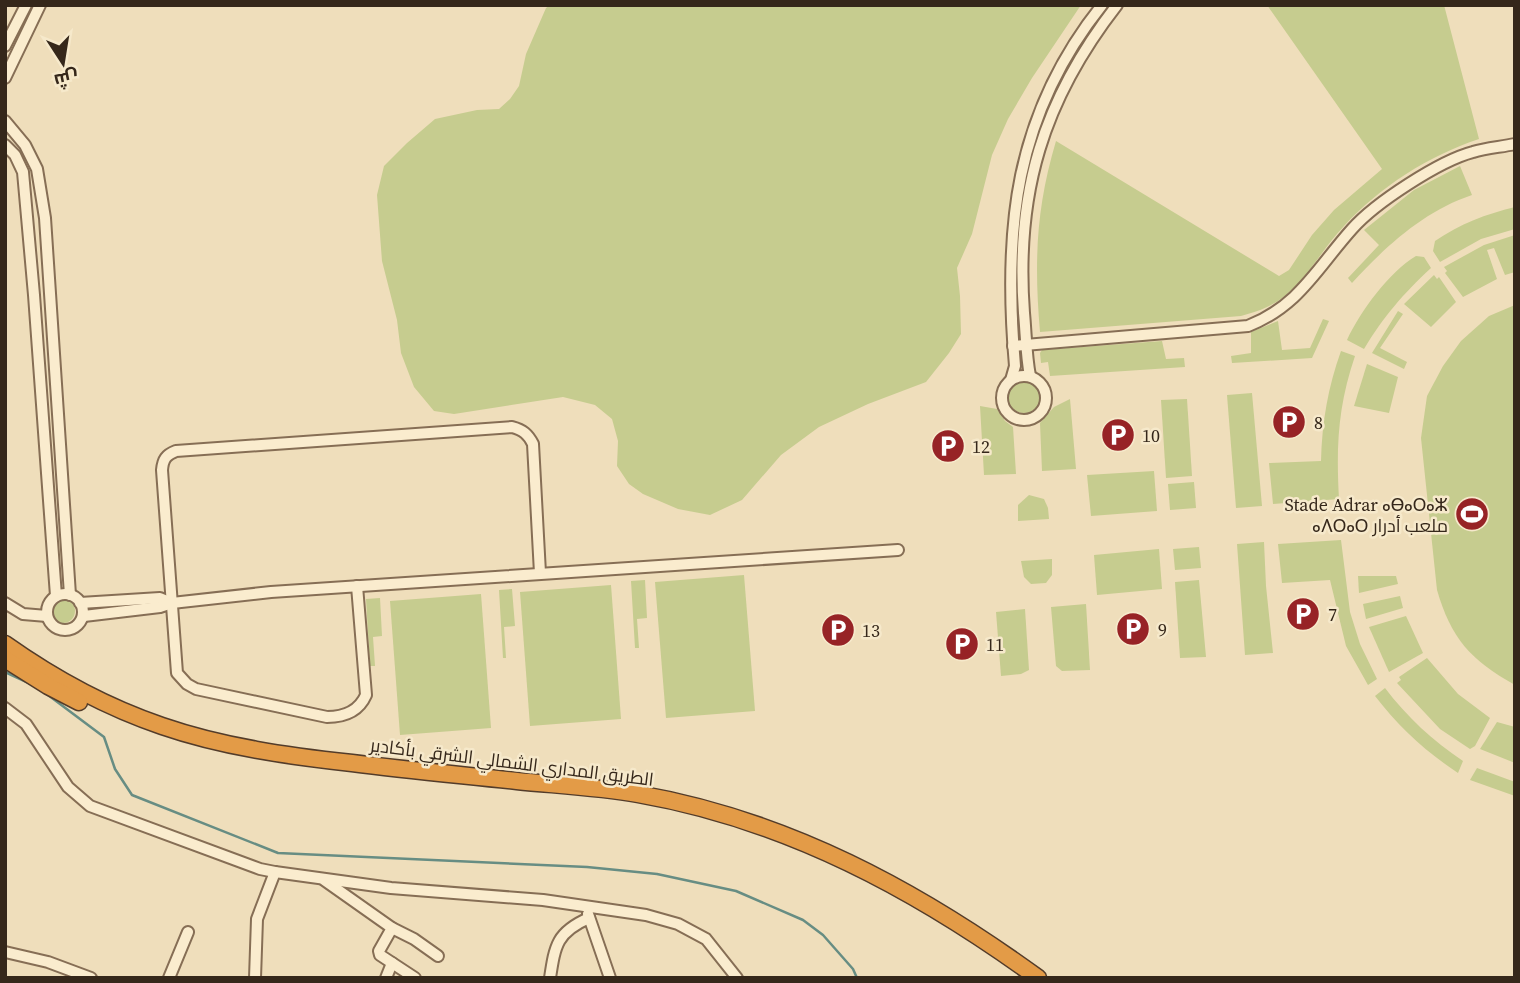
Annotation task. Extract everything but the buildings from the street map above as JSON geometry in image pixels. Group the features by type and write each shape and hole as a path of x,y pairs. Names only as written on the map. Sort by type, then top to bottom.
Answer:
{"highway":[{"name":"الطريق المداري الشمالي الشرقي بأكادير","path":"5,644 54,676 105,703 163,727 228,744 334,761 639,794 741,820 813,846 903,889 957,921 1038,978"},
{"name":"الطريق المداري الشمالي الشرقي بأكادير","path":"5,659 48,686 97,711 131,726 196,748 325,771 633,804 732,828 805,854 892,895 951,930 1020,978"}],"street":[{"path":"5,46 26,5"},
{"path":"5,78 40,5"},
{"path":"1011,380 1015,366 1011,251 1022,163 1041,106 1068,53 1102,5"},
{"path":"1030,376 1022,279 1023,234 1030,184 1041,140 1058,97 1074,67 1116,5"},
{"path":"5,121 25,145 37,169 45,218 69,595"},
{"path":"1013,346 1248,326 1266,319 1287,305 1354,227 1397,192 1418,178 1471,152 1515,144"},
{"path":"5,145 15,155 23,172 56,596"},
{"path":"1017,376 1030,376 1044,387 1047,401 1039,415 1026,421 1013,418 1004,409 1003,390 1017,376"},
{"path":"357,586 366,695 362,704 353,711 338,717 327,717 196,689 177,673 162,470 164,459 176,451 512,427 520,429 533,444 540,573"},
{"path":"84,616 80,603 69,595 56,596 48,605 47,616 54,627 66,631 78,625 84,616 160,607 172,603 357,586 898,550"},
{"path":"80,603 160,598 172,603"},
{"path":"5,603 23,614 47,616"},
{"path":"5,708 26,724 68,787 96,810 275,872 391,888 542,900 646,915 678,925 706,939 737,978"},
{"path":"255,978 257,919 275,872"},
{"path":"322,878 392,928 438,956"},
{"path":"586,906 610,978"},
{"path":"550,978 559,939 572,926 589,918"},
{"path":"392,928 379,951 415,978"},
{"path":"169,978 188,932"},
{"path":"5,952 47,962 91,978"},
{"path":"386,978 392,963"}],"green space":[{"path":"550,5 1081,5 1032,78 1008,119 992,155 972,234 957,268 961,334 949,353 926,382 868,404 819,427 781,455 742,500 710,515 678,509 643,494 629,484 617,466 618,441 612,419 595,405 563,397 454,414 434,411 414,387 401,353 397,320 382,261 377,195 384,166 435,119 477,110 499,109 510,99 519,86 526,54 546,8"},
{"path":"1267,5 1444,5 1479,139 1424,163 1390,185 1358,211 1290,292 1264,308 1241,316 1040,332 1038,235 1044,189 1056,141 1279,276 1289,270 1312,235 1334,210 1382,169"},
{"path":"1460,166 1472,195 1438,210 1407,231 1352,283 1348,278 1379,245 1364,230 1414,190"},
{"path":"1515,207 1515,229 1481,239 1440,262 1433,251 1435,241 1454,230 1484,216"},
{"path":"1515,235 1515,272 1505,275 1494,248 1487,250 1497,279 1463,297 1445,273 1447,271 1444,267 1484,245"},
{"path":"1416,256 1424,257 1431,268 1394,306 1364,349 1347,340 1376,293"},
{"path":"1434,275 1437,279 1439,277 1456,302 1431,327 1404,304"},
{"name":"Stade Adrar ⴰⴱⴰⵔⴰⵣ ⴰⴷⵔⴰⵔ ملعب أدرار","path":"1515,305 1515,685 1474,657 1456,635 1443,607 1437,590 1421,438 1427,396 1443,366 1461,341 1489,316"},
{"path":"1398,311 1403,314 1380,348 1407,362 1404,369 1372,353"},
{"path":"1323,319 1329,321 1312,358 1232,363 1231,356 1251,353 1251,332 1278,321 1282,350 1310,348"},
{"path":"1162,341 1166,359 1184,358 1185,367 1050,376 1048,362 1041,363 1042,350"},
{"path":"1341,351 1355,356 1339,426 1339,499 1273,504 1269,463 1321,461 1326,405"},
{"path":"1367,364 1398,377 1389,413 1354,406"},
{"path":"1024,379 1036,384 1041,396 1036,408 1024,413 1012,408 1007,396 1012,384"},
{"path":"1252,393 1262,506 1236,508 1227,395"},
{"path":"1070,399 1076,469 1042,471 1040,423 1054,407"},
{"path":"1187,399 1192,476 1166,478 1161,400"},
{"path":"980,406 997,409 1013,427 1016,474 984,475"},
{"path":"1154,471 1157,511 1091,516 1087,475"},
{"path":"1194,482 1196,508 1170,510 1168,484"},
{"path":"1029,495 1044,499 1049,519 1018,521 1018,505"},
{"path":"1341,540 1350,612 1360,644 1377,679 1368,685 1346,646 1330,580 1282,583 1278,544"},
{"path":"1264,542 1273,653 1245,655 1237,544"},
{"path":"1199,547 1201,568 1175,570 1173,549"},
{"path":"1159,549 1162,589 1097,595 1094,555"},
{"path":"1052,559 1052,575 1046,583 1031,584 1024,577 1021,561"},
{"path":"744,575 755,711 666,718 655,582"},
{"path":"1358,576 1396,576 1398,584 1359,593"},
{"path":"645,580 647,618 637,619 639,648 635,648 631,581"},
{"path":"1199,580 1206,657 1180,658 1175,582"},
{"path":"611,585 621,719 530,726 520,592"},
{"path":"512,589 515,626 504,627 506,658 503,658 499,590"},
{"path":"481,594 491,728 400,735 390,601"},
{"path":"1400,596 1403,608 1366,619 1363,604"},
{"path":"380,598 382,636 373,637 375,666 370,666 366,599"},
{"path":"63,599 71,603 75,611 71,619 63,623 55,619 51,611 55,603"},
{"path":"1086,604 1090,670 1062,671 1056,666 1051,607"},
{"path":"1025,609 1029,670 1021,674 1001,676 996,612"},
{"path":"1406,616 1423,653 1389,672 1369,627"},
{"path":"1427,658 1458,694 1490,718 1475,746 1470,749 1440,729 1397,683 1401,680 1399,677"},
{"path":"1385,688 1421,728 1463,761 1458,773 1413,738 1384,707 1375,696"},
{"path":"1497,722 1515,727 1515,763 1480,749"},
{"path":"1477,768 1515,782 1515,796 1470,780"}],"waterway":[{"path":"5,672 33,685"},
{"path":"44,692 104,737 115,769 132,795 278,853 587,867 657,874 736,891 803,920 823,935 853,969 857,978"}],"place":[{"name":"8","path":"1289,422"},
{"name":"10","path":"1118,435"},
{"name":"12","path":"948,446"},
{"name":"Stade Adrar ⴰⴱⴰⵔⴰⵣ ⴰⴷⵔⴰⵔ ملعب أدرار","path":"1472,514"},
{"name":"7","path":"1303,614"},
{"name":"9","path":"1133,629"},
{"name":"13","path":"838,630"},
{"name":"11","path":"962,644"}]}
